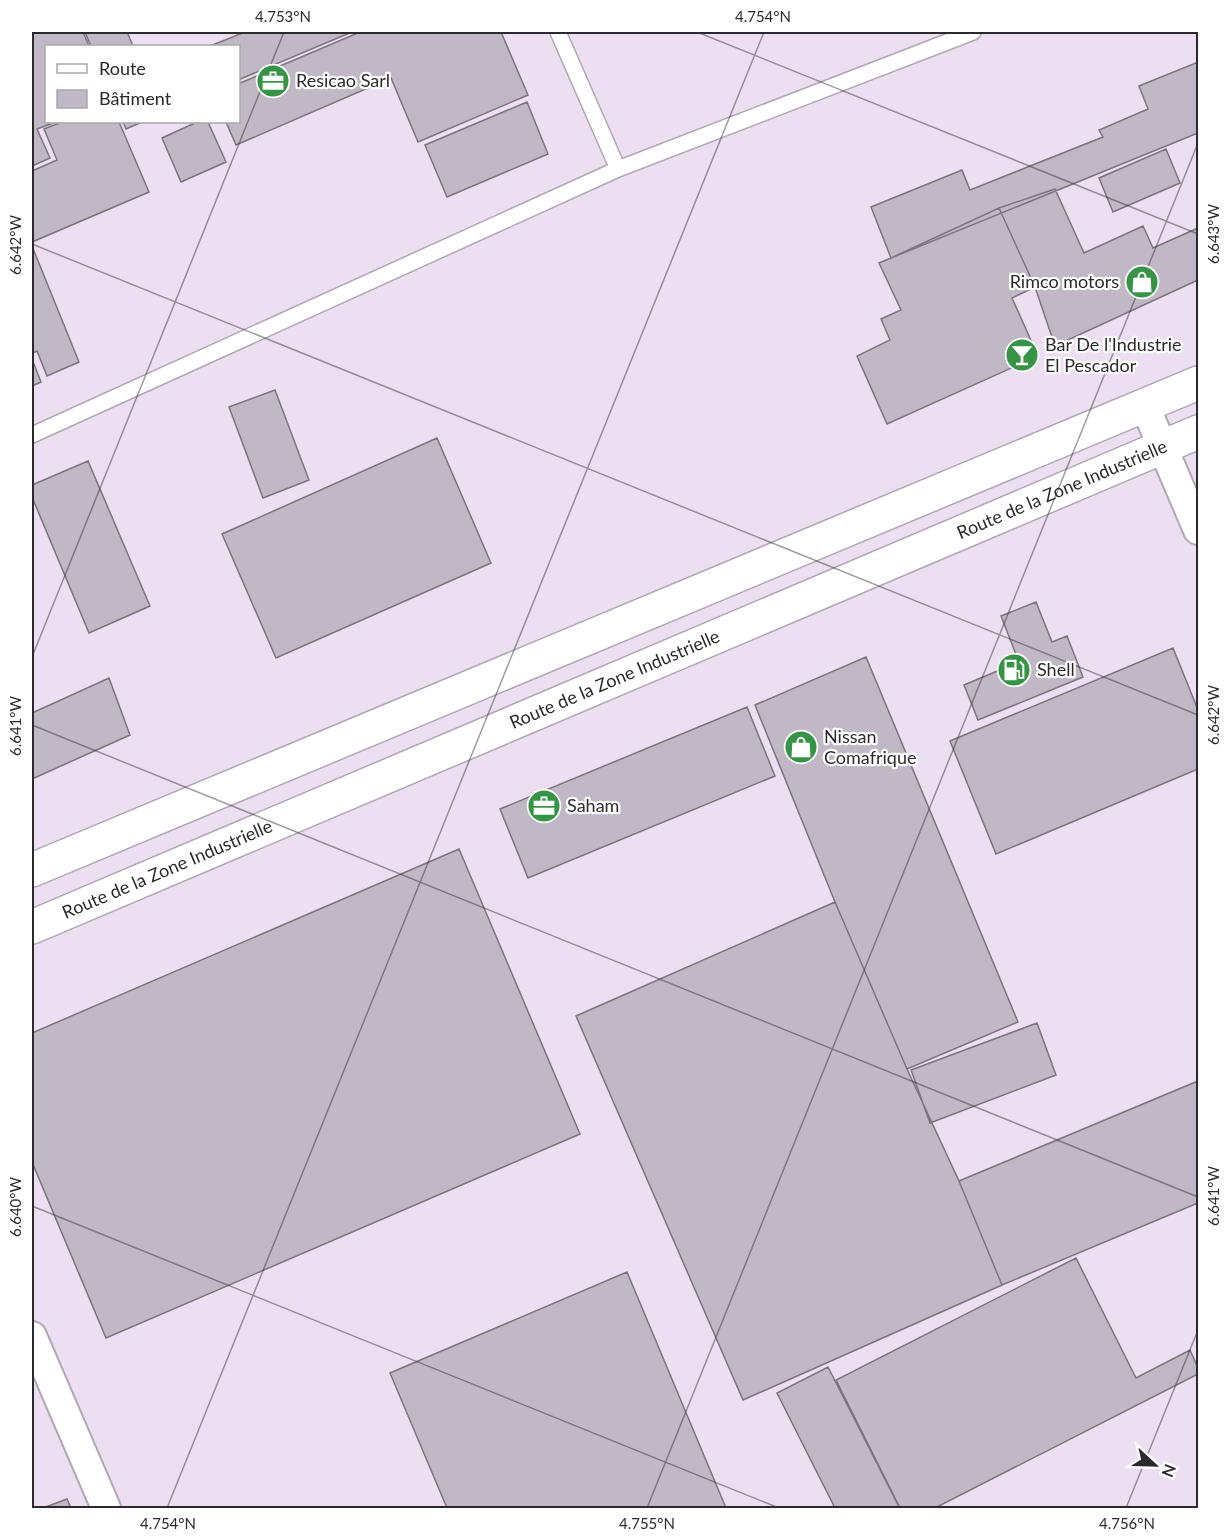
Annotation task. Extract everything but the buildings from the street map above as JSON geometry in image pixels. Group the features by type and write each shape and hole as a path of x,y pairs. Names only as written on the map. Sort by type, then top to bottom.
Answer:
{"main road":[{"path":"32,870 1198,383"},
{"name":"Route de la Zone Industrielle","path":"32,927 1198,432"}],"street":[{"path":"1145,406 1198,530"},
{"path":"32,1336 106,1509"}],"lane":[{"path":"558,32 618,169"},
{"path":"32,435 618,169 973,32"}],"shaded area":[{"path":"32,32 1198,32 1198,1508 32,1508"}],"place":[{"name":"Resicao Sarl","path":"273,81"},
{"name":"Rimco motors","path":"1142,282"},
{"name":"Bar De l'Industrie El Pescador","path":"1022,355"},
{"name":"Shell","path":"1014,670"},
{"name":"Nissan Comafrique","path":"801,747"},
{"name":"Saham","path":"544,806"}]}
